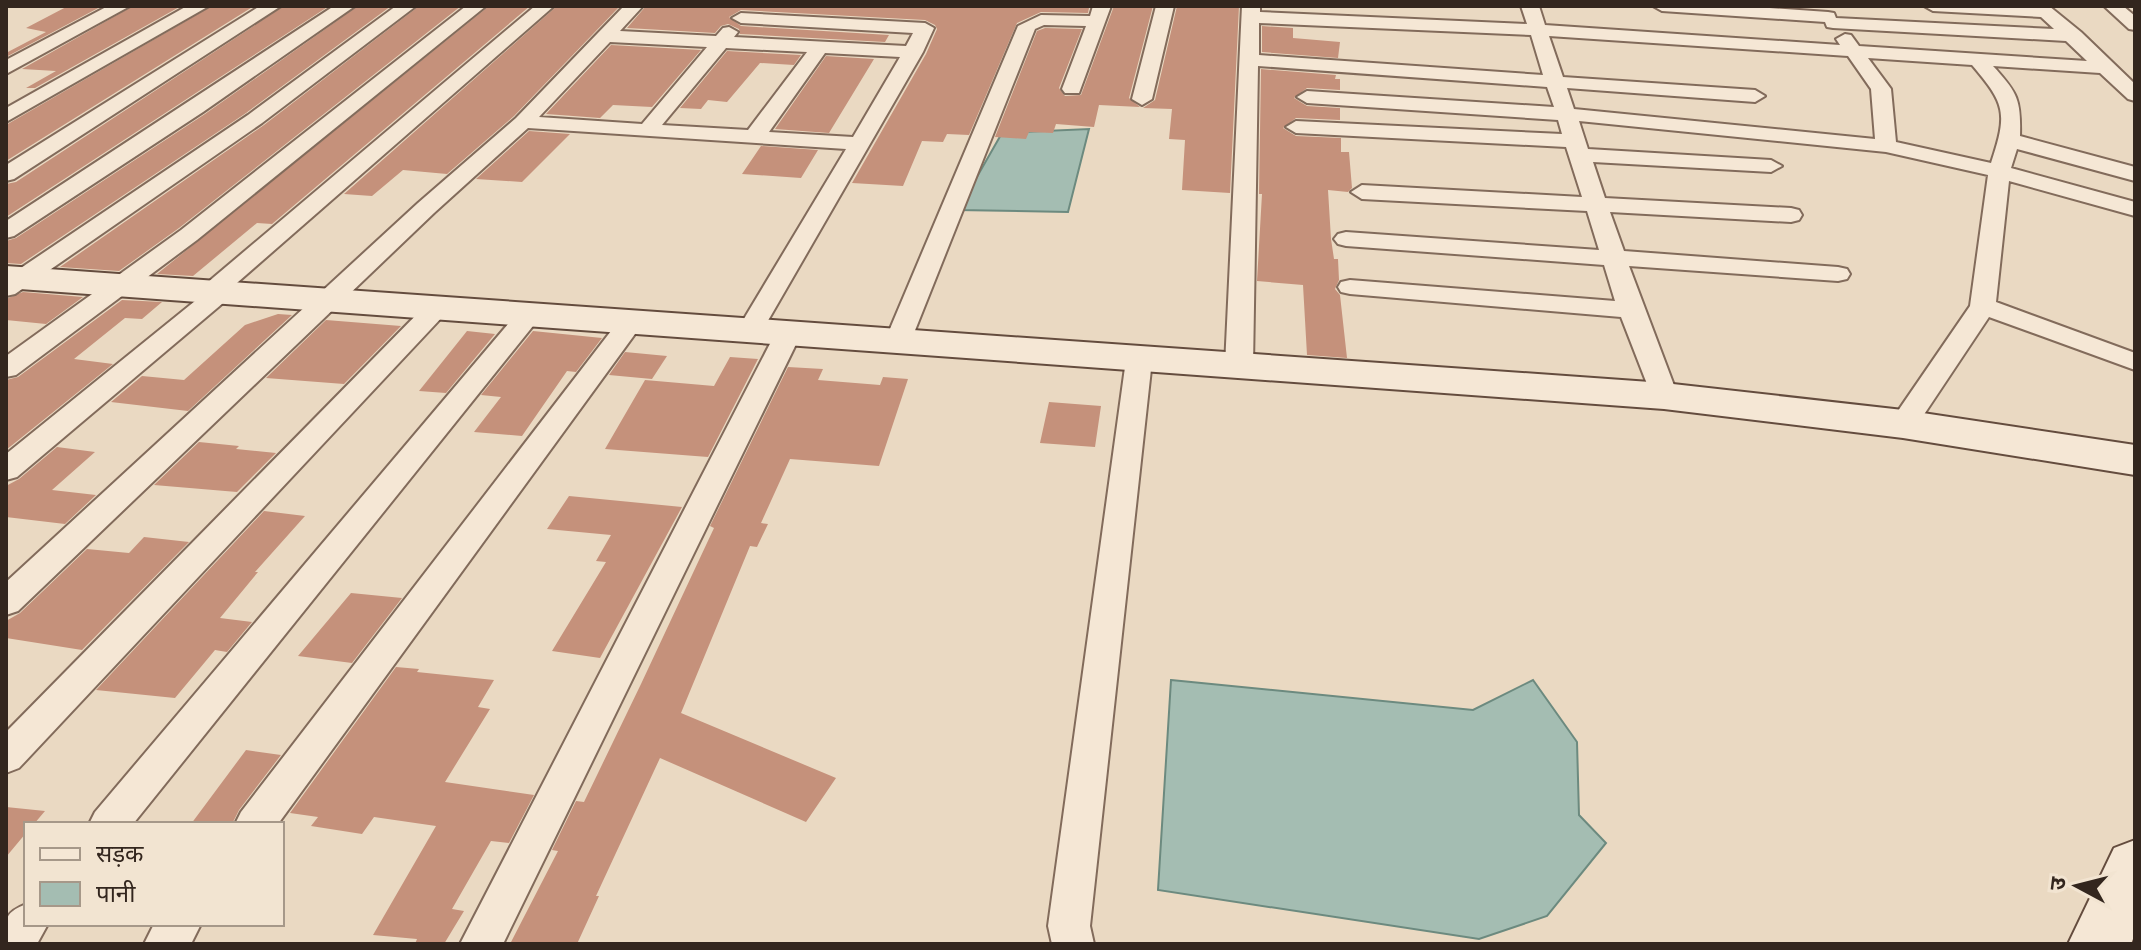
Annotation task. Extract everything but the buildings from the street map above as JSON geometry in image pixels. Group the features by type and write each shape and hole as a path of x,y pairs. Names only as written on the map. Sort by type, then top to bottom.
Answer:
{"street":[{"path":"6,68 121,6"},
{"path":"6,116 200,6"},
{"path":"6,174 272,6"},
{"path":"6,231 346,6"},
{"path":"11,281 102,226 255,119 407,6"},
{"path":"6,369 324,130 477,6"},
{"path":"6,470 545,6"},
{"path":"6,602 523,122 634,6"},
{"path":"1142,99 1165,6"},
{"path":"1530,6 1613,258 1664,396"},
{"path":"1662,6 1827,15 2075,36"},
{"path":"1933,6 2043,9 2135,95"},
{"path":"2113,6 2135,25"},
{"path":"1239,366 1251,11 2108,68"},
{"path":"481,944 768,333 860,144 928,22 746,12 648,129"},
{"path":"897,343 1027,26 1041,20 1099,14 1072,89"},
{"path":"1827,15 1881,89 1886,146"},
{"path":"606,36 914,52"},
{"path":"755,136 819,48"},
{"path":"1903,424 1983,306 1999,171 2009,140 2010,100 1977,59"},
{"path":"1249,60 1755,96"},
{"path":"1307,97 1566,114 1886,146 1999,171 2135,209"},
{"path":"523,122 860,144"},
{"path":"1296,127 1771,166"},
{"path":"2009,140 2135,174"},
{"path":"1362,192 1791,215"},
{"path":"1346,239 1838,274"},
{"path":"11,281 119,286 1664,396 1903,424 2135,460"},
{"path":"1350,287 1631,310"},
{"path":"1983,306 2135,362"},
{"path":"6,757 436,309"},
{"path":"111,822 528,316"},
{"path":"256,822 630,323"},
{"path":"1073,944 1069,926 1139,360"},
{"path":"2099,944 2135,867"},
{"path":"11,944 25,926"},
{"path":"165,944 178,926"}],"water":[{"path":"1089,129 1068,212 958,210 1002,133"},
{"path":"1171,680 1473,710 1533,680 1577,742 1579,815 1606,843 1547,916 1479,939 1158,890"}]}
